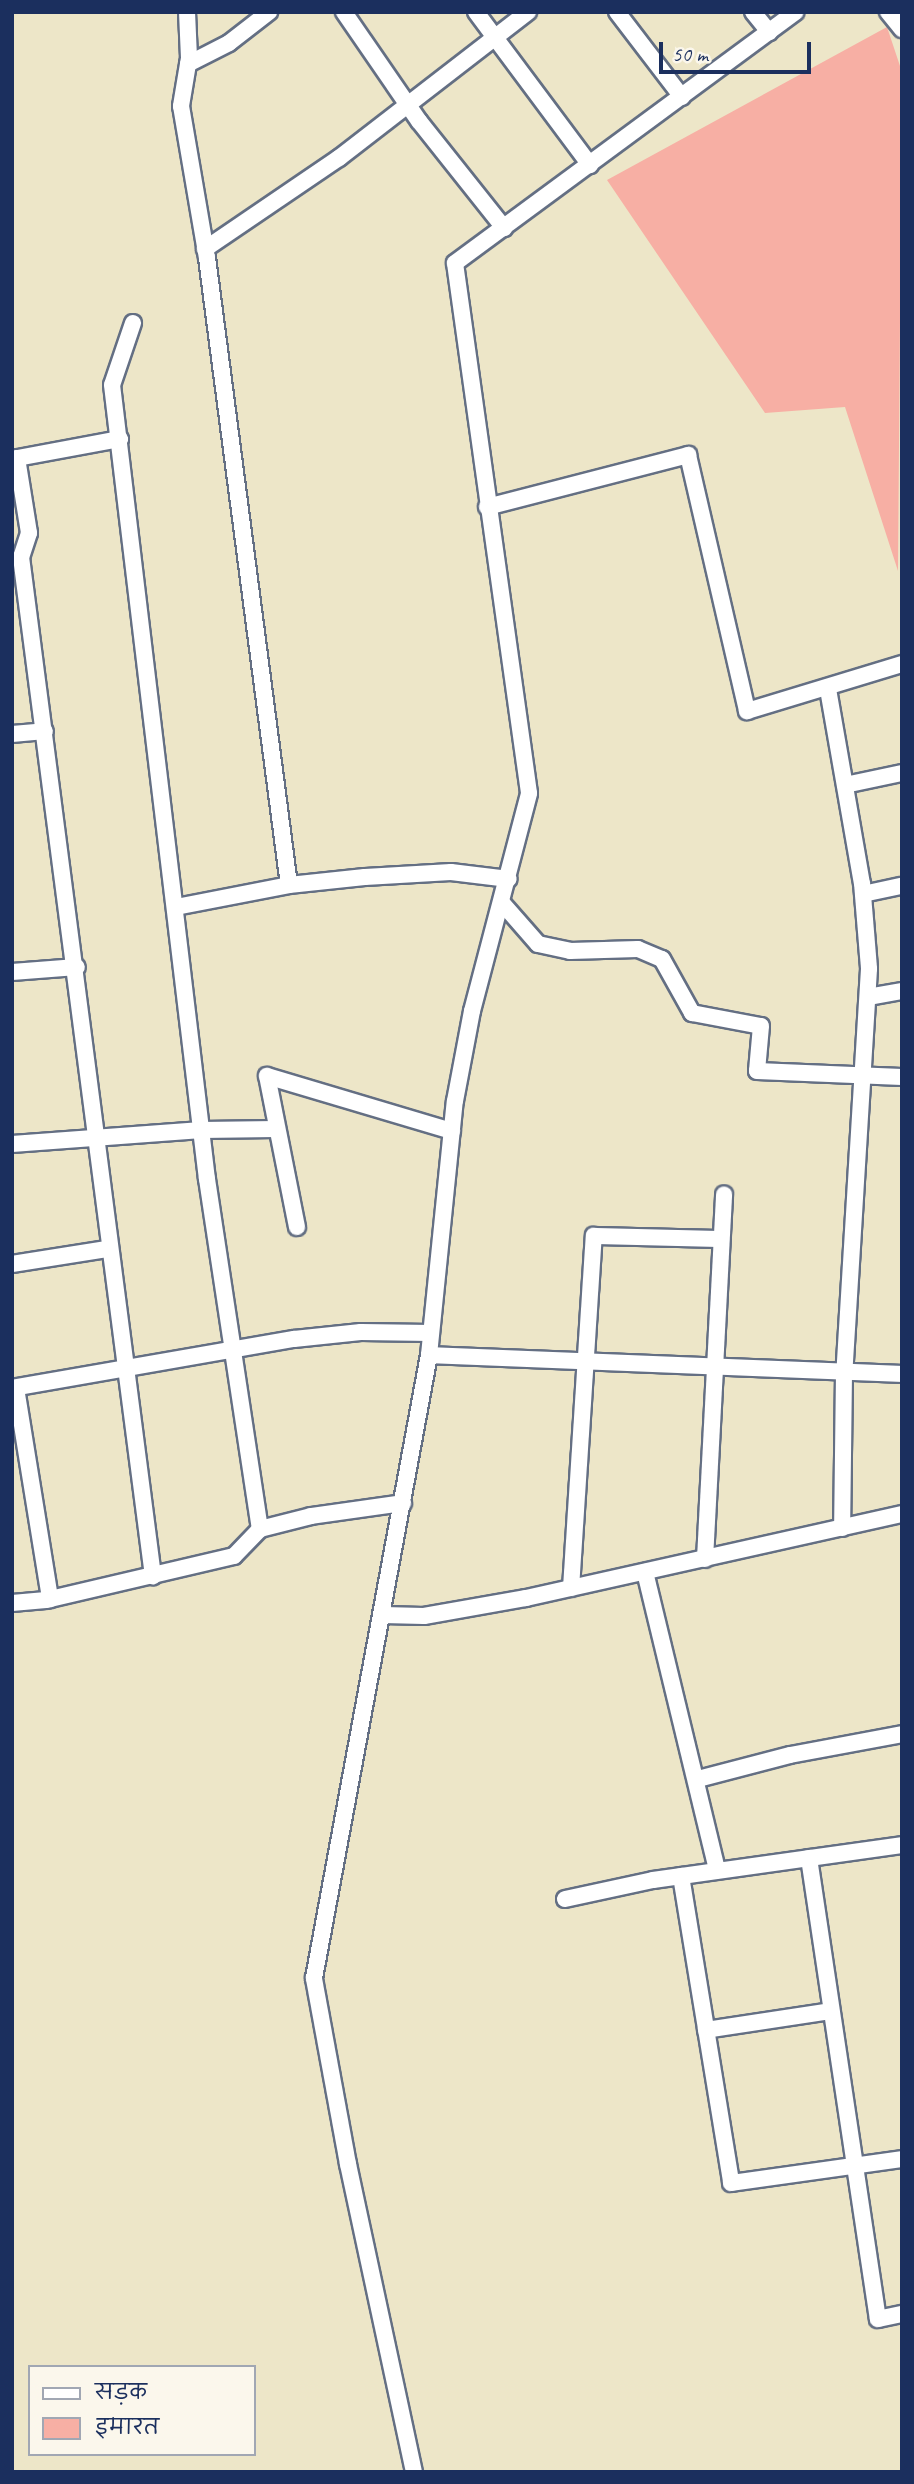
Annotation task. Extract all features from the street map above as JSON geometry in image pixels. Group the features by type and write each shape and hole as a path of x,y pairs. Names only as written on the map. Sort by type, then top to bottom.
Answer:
{"street":[{"path":"187,12 188,64 181,106 205,249 289,885"},
{"path":"188,64 229,43 269,12"},
{"path":"344,12 407,104 503,228"},
{"path":"477,12 590,165"},
{"path":"205,249 339,158 528,12"},
{"path":"617,12 682,97"},
{"path":"753,12 769,32"},
{"path":"414,2472 348,2165 314,1978 429,1355 452,1131 472,1011 503,904 529,793 487,507 456,263 795,12"},
{"path":"888,12 902,29"},
{"path":"133,323 112,385 201,1130 231,1353 260,1529"},
{"path":"120,439 14,459 29,533 21,557 77,967 107,1249 153,1576"},
{"path":"487,507 688,455 747,711 828,689 902,664"},
{"path":"828,689 863,894 868,997 844,1373 842,1528"},
{"path":"12,734 45,731"},
{"path":"845,785 902,773"},
{"path":"176,907 289,885 451,872 509,879"},
{"path":"863,894 902,886"},
{"path":"503,904 538,944 570,951 638,949 662,959 692,1013 761,1026 757,1070 902,1077"},
{"path":"12,972 77,967"},
{"path":"868,997 902,991"},
{"path":"297,1227 267,1076 452,1131"},
{"path":"12,1144 201,1130 276,1129"},
{"path":"705,1559 723,1194"},
{"path":"571,1588 594,1236 721,1239"},
{"path":"12,1264 107,1249"},
{"path":"50,1599 14,1388 231,1353 294,1339 361,1332 431,1333"},
{"path":"429,1355 902,1374"},
{"path":"12,1603 50,1599 234,1556 260,1529 311,1516 403,1503"},
{"path":"383,1615 424,1616 571,1588 902,1514"},
{"path":"645,1572 698,1779 717,1870"},
{"path":"698,1779 790,1755 902,1734"},
{"path":"565,1899 717,1870 902,1845"},
{"path":"809,1858 852,2166 878,2319 902,2314"},
{"path":"681,1876 731,2183 902,2159"},
{"path":"706,2030 831,2011"}],"building":[{"path":"887,27 902,72 898,571 845,407 765,413 607,180"}]}
